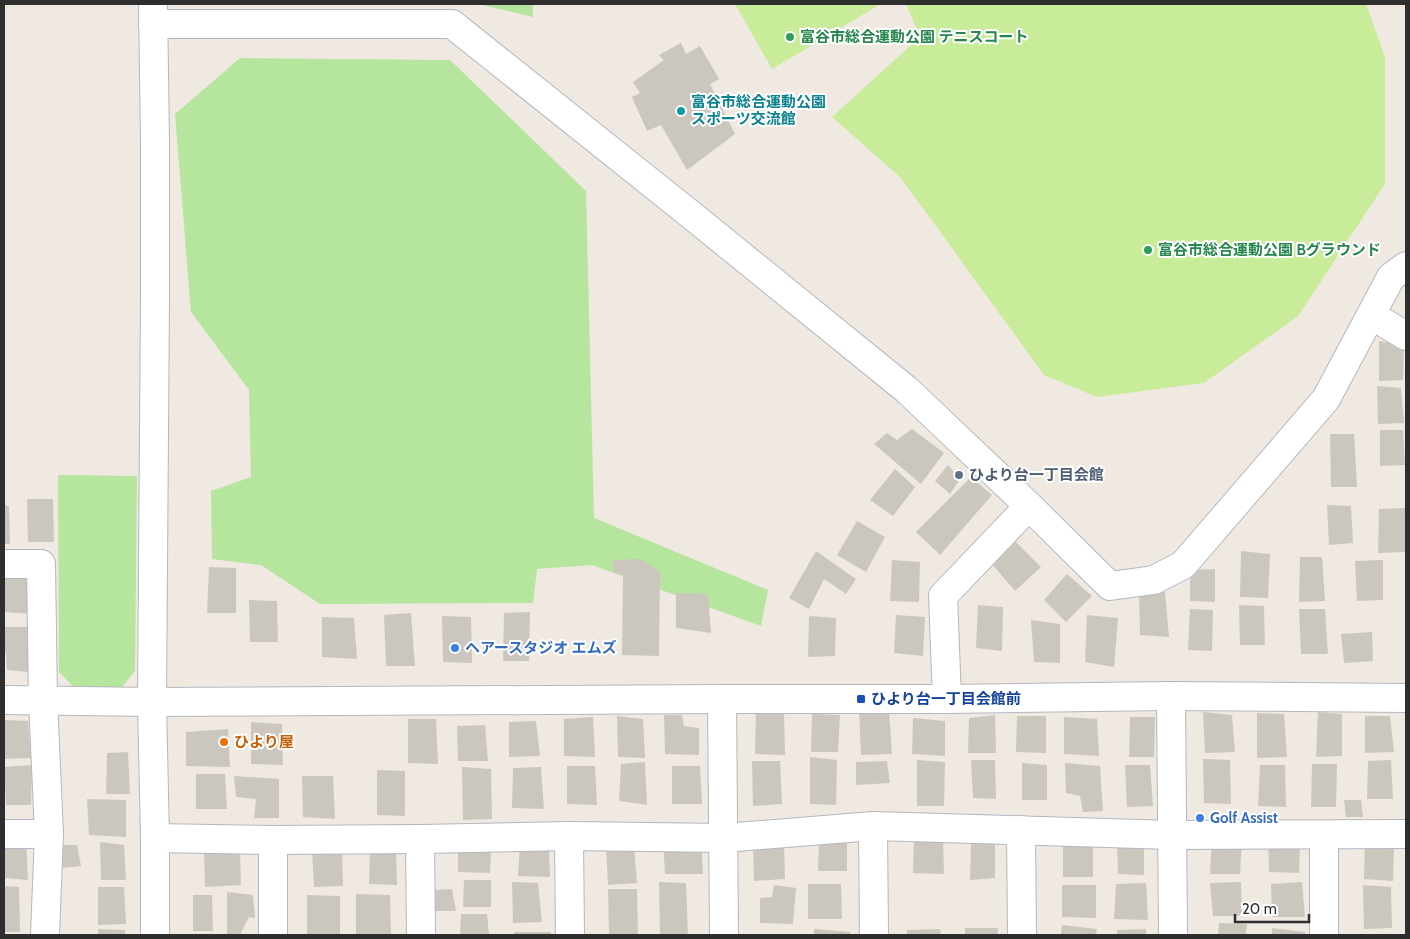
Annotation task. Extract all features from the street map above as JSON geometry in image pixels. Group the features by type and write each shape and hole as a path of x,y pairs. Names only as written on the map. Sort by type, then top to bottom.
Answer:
{"street":[{"path":"155,935 152,702 155,299 153,14 452,24 906,390 1029,506 1110,586 1154,580 1183,565 1326,398 1391,277 1406,266"},
{"path":"1371,314 1406,336"},
{"path":"947,699 943,596 1029,506"},
{"path":"4,564 41,564 43,700 49,834 45,935"},
{"path":"1171,696 1174,935"},
{"path":"4,700 152,702 947,699 1171,696 1406,698"},
{"path":"722,699 724,935"},
{"path":"155,838 272,840 569,836 724,838 873,826 1172,835 1406,834"},
{"path":"873,826 874,935"},
{"path":"1021,830 1022,935"},
{"path":"4,834 49,834"},
{"path":"1324,835 1324,935"},
{"path":"569,836 570,935"},
{"path":"420,839 421,935"},
{"path":"272,840 273,935"}],"green space":[{"path":"478,4 533,4 533,17"},
{"name":"富谷市総合運動公園 テニスコート","path":"735,4 879,4 879,5 772,69"},
{"name":"富谷市総合運動公園 Bグラウンド","path":"906,4 1366,4 1385,57 1385,184 1298,316 1204,383 1097,397 1044,375 901,178 832,117 920,37"},
{"path":"240,58 450,60 586,191 594,518 768,590 761,626 592,565 537,569 533,603 320,604 261,565 212,559 211,491 251,477 249,390 191,312 175,114"},
{"path":"58,475 137,476 135,671 122,687 74,687 59,672"}],"building":[{"name":"富谷市総合運動公園 スポーツ交流館","path":"681,43 686,54 700,46 719,79 710,84 735,134 687,170 661,125 647,131 632,97 640,93 633,82 664,60 659,55"},
{"path":"1379,341 1404,345 1403,380 1379,381"},
{"path":"1377,386 1401,388 1404,423 1378,424"},
{"path":"912,429 944,453 921,484 874,444 887,433 897,440"},
{"path":"1380,430 1403,430 1405,465 1380,466"},
{"path":"1330,434 1354,434 1357,487 1331,487"},
{"path":"948,465 960,479 950,494 935,481"},
{"path":"895,469 915,487 893,516 870,500"},
{"path":"971,477 992,495 940,555 916,532"},
{"path":"27,499 53,499 54,542 28,542"},
{"path":"4,505 9,506 10,544 4,544"},
{"path":"1327,505 1351,506 1353,543 1329,545"},
{"path":"1405,508 1406,552 1378,553 1379,509"},
{"path":"857,521 885,537 866,572 837,555"},
{"path":"1016,542 1041,567 1015,591 992,564"},
{"path":"816,551 856,579 846,594 824,579 809,609 789,598"},
{"path":"1241,551 1270,554 1268,598 1240,597"},
{"path":"1300,557 1322,557 1325,601 1299,602"},
{"path":"640,559 660,571 659,656 622,655 623,575 614,573 612,560"},
{"path":"892,560 920,562 919,602 890,601"},
{"path":"1383,560 1383,600 1357,601 1355,561"},
{"path":"209,567 236,568 236,613 207,613"},
{"path":"1215,569 1215,602 1190,601 1190,570"},
{"path":"1067,574 1092,596 1066,622 1044,600"},
{"path":"4,576 30,577 32,614 4,612"},
{"path":"1139,592 1165,592 1169,637 1140,635"},
{"path":"676,593 708,594 711,633 676,628"},
{"path":"249,600 277,601 278,642 250,642"},
{"path":"978,605 1003,607 1002,651 976,648"},
{"path":"1239,605 1264,606 1265,645 1240,645"},
{"path":"1190,609 1213,610 1212,651 1188,650"},
{"path":"1299,609 1325,609 1328,654 1301,654"},
{"path":"530,612 529,661 503,661 504,613"},
{"path":"411,613 415,666 386,666 384,615"},
{"path":"896,615 925,617 923,656 894,653"},
{"path":"1087,615 1118,618 1114,667 1085,662"},
{"path":"442,616 471,617 472,663 443,662"},
{"path":"809,616 836,618 835,656 808,657"},
{"path":"322,617 354,618 357,659 322,657"},
{"path":"1031,620 1060,624 1060,663 1034,662"},
{"path":"4,627 28,627 29,672 7,670 6,653 4,653"},
{"path":"1372,632 1373,661 1344,663 1341,634"},
{"path":"756,709 784,711 785,755 755,754"},
{"path":"859,709 889,711 892,754 861,755"},
{"path":"1203,712 1232,715 1235,752 1205,753"},
{"path":"1318,712 1342,714 1342,756 1316,757"},
{"path":"1257,713 1284,714 1287,757 1257,758"},
{"path":"812,714 840,715 838,752 811,752"},
{"path":"664,715 682,715 684,726 699,728 699,755 665,754"},
{"path":"995,715 996,753 968,753 969,718"},
{"path":"617,716 643,719 645,758 618,757"},
{"path":"1017,716 1046,716 1046,753 1016,752"},
{"path":"1365,716 1390,716 1394,752 1365,753"},
{"path":"593,717 595,757 564,756 564,719"},
{"path":"1064,717 1097,719 1099,756 1064,754"},
{"path":"1130,717 1155,717 1154,757 1129,757"},
{"path":"913,718 945,721 945,756 912,754"},
{"path":"408,719 436,719 438,764 408,763"},
{"path":"4,720 28,721 31,758 4,759"},
{"path":"536,721 540,756 509,757 509,722"},
{"path":"251,722 282,724 283,765 251,764"},
{"path":"485,725 488,761 458,761 457,726"},
{"path":"228,729 230,767 186,766 186,732"},
{"path":"128,752 130,794 106,794 107,753"},
{"path":"810,757 837,760 836,805 810,804"},
{"path":"1203,759 1230,760 1231,804 1204,803"},
{"path":"917,760 945,762 944,806 917,806"},
{"path":"971,760 995,760 996,799 973,798"},
{"path":"1391,760 1393,799 1367,799 1368,761"},
{"path":"752,761 780,761 782,804 753,806"},
{"path":"887,761 890,783 856,785 856,762"},
{"path":"645,762 647,805 619,801 621,764"},
{"path":"1022,763 1047,765 1047,800 1022,800"},
{"path":"1065,763 1100,766 1103,811 1083,812 1080,796 1066,793"},
{"path":"1312,764 1337,764 1336,807 1311,807"},
{"path":"32,765 31,805 6,805 4,767"},
{"path":"1125,765 1150,765 1153,806 1127,807"},
{"path":"1260,765 1285,765 1286,807 1258,806"},
{"path":"567,766 595,766 597,805 567,804"},
{"path":"672,766 700,766 702,804 672,804"},
{"path":"462,767 491,769 492,819 463,820"},
{"path":"541,767 544,809 512,808 513,768"},
{"path":"377,770 405,771 405,816 377,815"},
{"path":"196,774 225,774 227,809 196,809"},
{"path":"234,776 279,779 279,818 254,818 256,799 236,797"},
{"path":"302,776 333,776 335,819 303,817"},
{"path":"87,799 126,800 126,837 89,835"},
{"path":"1344,800 1361,800 1363,817 1346,817"},
{"path":"914,836 943,837 944,874 913,873"},
{"path":"1063,836 1093,837 1093,877 1063,877"},
{"path":"1212,837 1242,840 1240,874 1210,874"},
{"path":"1268,837 1300,841 1299,873 1269,872"},
{"path":"1365,838 1394,842 1393,881 1364,879"},
{"path":"819,839 847,840 847,871 818,871"},
{"path":"663,840 701,841 703,874 665,874"},
{"path":"4,842 26,842 28,880 4,878"},
{"path":"100,842 124,845 126,880 101,880"},
{"path":"1117,842 1144,844 1144,875 1118,874"},
{"path":"971,844 995,844 995,878 970,880"},
{"path":"61,845 77,845 81,866 63,868"},
{"path":"606,845 634,846 637,883 608,885"},
{"path":"753,845 784,846 785,879 754,881"},
{"path":"520,846 549,849 550,877 518,876"},
{"path":"370,847 396,848 397,885 369,884"},
{"path":"458,847 491,849 490,873 458,872"},
{"path":"312,849 342,849 343,886 314,887"},
{"path":"204,850 240,850 241,885 205,887"},
{"path":"464,880 491,880 491,907 463,907"},
{"path":"512,882 538,883 542,922 513,923"},
{"path":"659,882 686,883 688,935 660,935"},
{"path":"1241,882 1242,916 1213,916 1210,883"},
{"path":"1302,882 1305,917 1272,917 1271,884"},
{"path":"1146,883 1148,920 1114,919 1116,884"},
{"path":"808,884 841,884 842,919 808,919"},
{"path":"774,885 796,888 793,924 760,923 760,898 772,897"},
{"path":"1062,885 1096,885 1096,918 1062,917"},
{"path":"1363,885 1391,887 1392,928 1364,929"},
{"path":"4,886 19,887 20,932 4,932"},
{"path":"98,887 124,887 126,924 98,925"},
{"path":"452,889 456,911 435,911 435,890"},
{"path":"608,889 637,889 638,935 609,935"},
{"path":"227,892 253,895 255,918 249,917 240,935 227,935"},
{"path":"356,894 390,895 391,935 356,935"},
{"path":"193,895 212,895 213,931 193,931"},
{"path":"307,895 340,896 340,935 307,935"},
{"path":"461,914 487,914 489,935 460,935"},
{"path":"1219,923 1247,924 1246,935 1218,935"},
{"path":"1062,925 1097,929 1096,935 1061,935"},
{"path":"965,928 998,928 998,935 965,935"},
{"path":"1272,928 1305,932 1305,935 1272,935"},
{"path":"98,929 125,930 125,935 98,935"},
{"path":"814,929 850,932 850,935 814,935"},
{"path":"940,929 941,935 907,935 907,930"},
{"path":"1146,929 1146,935 1117,935 1117,930"},
{"path":"514,932 551,932 551,935 514,935"}],"place":[{"name":"富谷市総合運動公園 テニスコート","path":"790,37"},
{"name":"富谷市総合運動公園 スポーツ交流館","path":"681,111"},
{"name":"富谷市総合運動公園 Bグラウンド","path":"1148,250"},
{"name":"ひより台一丁目会館","path":"959,475"},
{"name":"ヘアースタジオ エムズ","path":"455,648"},
{"name":"ひより台一丁目会館前","path":"861,699"},
{"name":"ひより屋","path":"224,742"},
{"name":"Golf Assist","path":"1200,818"}]}
